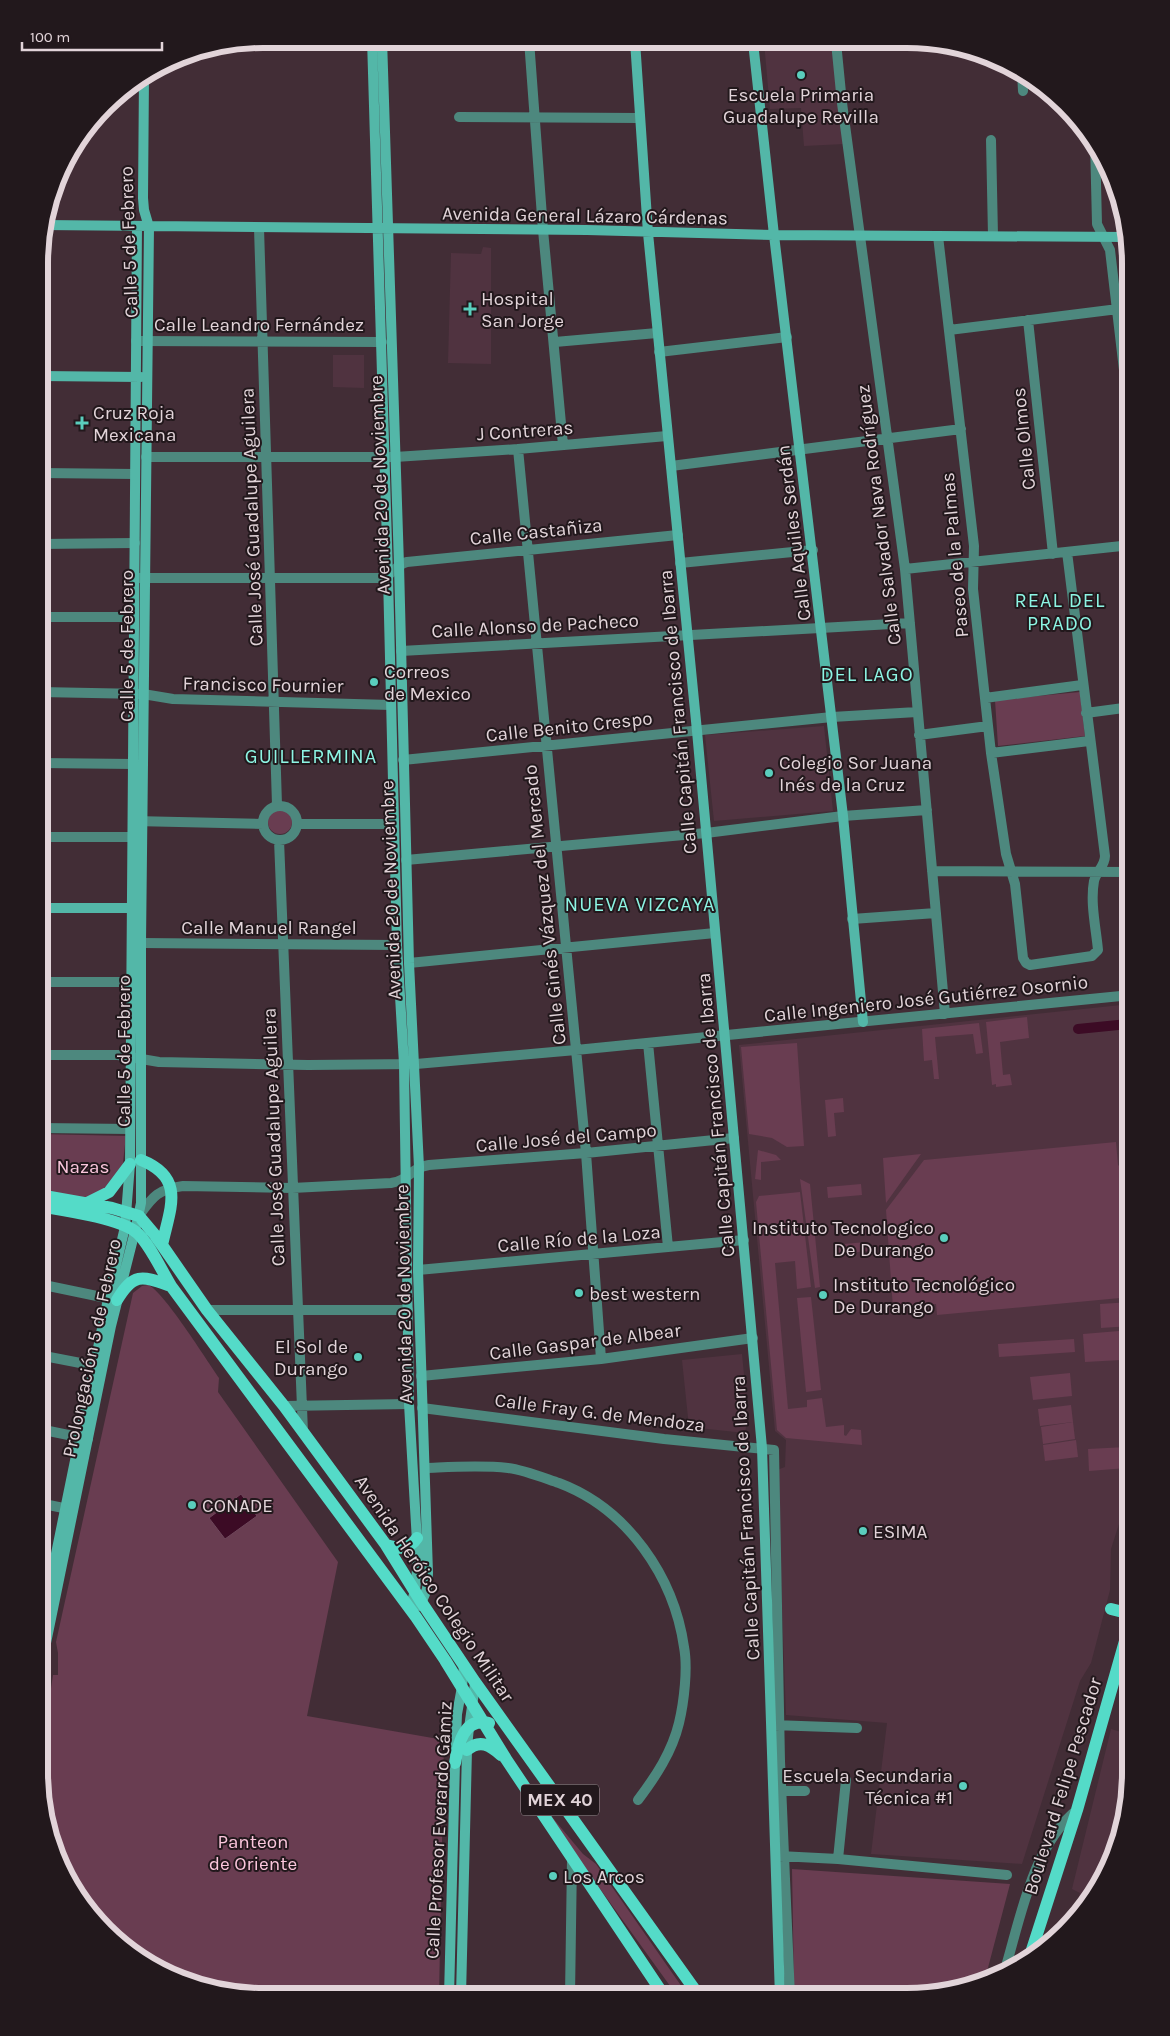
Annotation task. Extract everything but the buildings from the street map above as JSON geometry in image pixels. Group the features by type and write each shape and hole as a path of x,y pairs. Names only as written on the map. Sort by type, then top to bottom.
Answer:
{"main road":[{"name":"Avenida 20 de Noviembre","path":"372,48 392,704 397,945 404,1064 409,1404 420,1533 428,1581 416,1609"},
{"name":"Avenida 20 de Noviembre","path":"382,48 399,565 409,963 416,1064 419,1167 418,1270 425,1468 415,1591"},
{"name":"Calle Capitán Francisco de Ibarra","path":"635,48 639,118 657,333 688,635 762,1448 776,1725 785,1988"},
{"name":"Calle Aquiles Serdán","path":"754,48 774,235 832,717 863,1022"},
{"name":"Calle 5 de Febrero","path":"133,1214 135,1058 130,982 136,908 139,578 146,457 148,341 149,226 144,210 143,198 144,83"},
{"name":"Avenida General Lázaro Cárdenas","path":"51,225 389,230 543,230 860,236 1121,237"},
{"name":"Calle 5 de Febrero","path":"137,226 134,543 139,578 134,616 139,694 134,764 138,821"},
{"path":"48,376 147,377"},
{"path":"48,908 136,908"},
{"name":"Calle 5 de Febrero","path":"135,1162 130,1129 141,943 136,908"},
{"path":"87,1204 109,1192 135,1162 157,1167 171,1187 170,1208 162,1245"},
{"path":"48,1197 133,1214"},
{"path":"48,1208 95,1217 130,1229"},
{"name":"Prolongación 5 de Febrero","path":"48,1615 112,1299 133,1214"},
{"name":"Avenida Heróico Colegio Militar","path":"133,1214 162,1245 206,1310 284,1406 386,1545 415,1591 416,1609 473,1706 572,1859 660,1988"},
{"name":"Avenida Heróico Colegio Militar","path":"130,1229 143,1240 171,1286 416,1609 464,1665 508,1732 694,1988"},
{"path":"112,1299 128,1283 134,1280 150,1280 171,1286"},
{"path":"386,1545 407,1548 420,1533"},
{"name":"Prolongación 5 de Febrero","path":"48,1605 55,1580"},
{"path":"1111,1609 1122,1612"},
{"name":"Boulevard Felipe Pescador","path":"1033,1948 1077,1810 1122,1652"},
{"name":"Calle Profesor Everardo Gámiz","path":"448,1988 457,1714 464,1665"},
{"name":"Calle Profesor Everardo Gámiz","path":"461,1988 466,1750 468,1726 476,1682"},
{"path":"455,1763 461,1738 468,1726 483,1721 508,1732 501,1742 506,1759"},
{"path":"466,1750 473,1745 482,1743 506,1759"}],"street":[{"path":"530,48 543,230 555,342 563,445"},
{"name":"Calle Salvador Nava Rodríguez","path":"837,48 905,569 945,1014"},
{"path":"1022,81 1023,91"},
{"path":"459,117 639,118"},
{"path":"991,140 993,236"},
{"path":"1096,159 1097,224 1110,250 1122,347"},
{"name":"Calle José Guadalupe Aguilera","path":"259,228 277,806"},
{"name":"Paseo de la Palmas","path":"938,236 974,546 972,581 991,753 1006,854 1015,884 1023,958 1030,965 1092,956 1097,953 1093,890 1099,871"},
{"path":"949,330 1118,309"},
{"name":"Calle Olmos","path":"1028,320 1054,554"},
{"path":"555,342 657,333"},
{"path":"659,352 787,337"},
{"name":"Calle Leandro Fernández","path":"136,341 382,342"},
{"path":"671,466 961,429"},
{"name":"J Contreras","path":"146,457 395,457 668,436"},
{"name":"Calle Ginés Vázquez del Mercado","path":"518,449 586,1153 601,1359"},
{"path":"48,473 135,474"},
{"name":"Calle Castañiza","path":"399,565 407,562 678,535"},
{"path":"48,544 134,543"},
{"path":"905,569 1122,546"},
{"path":"680,563 813,550"},
{"path":"1066,552 1105,856 1105,861 1099,871"},
{"path":"139,578 377,578 388,576 399,565"},
{"path":"48,617 134,616"},
{"name":"Calle Alonso de Pacheco","path":"401,651 910,623"},
{"path":"985,698 1082,685"},
{"name":"Francisco Fournier","path":"48,692 139,694 173,699 392,704"},
{"path":"1086,713 1122,708"},
{"name":"Calle Benito Crespo","path":"404,760 832,717 917,712"},
{"path":"919,735 988,726"},
{"path":"991,753 1089,741"},
{"path":"48,763 134,764"},
{"path":"277,806 287,807 292,810 297,818 297,824 293,834 284,840 279,840 270,837 263,824 266,812 277,806"},
{"path":"406,860 706,833 843,816 927,810"},
{"path":"138,821 263,824"},
{"path":"297,824 394,824"},
{"path":"48,838 138,836"},
{"name":"Calle José Guadalupe Aguilera","path":"279,840 303,1432"},
{"path":"932,871 1122,872"},
{"path":"852,919 936,913"},
{"path":"409,963 715,933"},
{"name":"Calle Manuel Rangel","path":"141,943 397,945"},
{"path":"48,982 130,982"},
{"name":"Calle Ingeniero José Gutiérrez Osornio","path":"48,1055 118,1055 159,1062 289,1065 416,1064 724,1036 1122,996"},
{"path":"648,1043 668,1247"},
{"path":"48,1128 130,1129"},
{"name":"Calle José del Campo","path":"419,1167 734,1138"},
{"path":"133,1214 156,1195 171,1187 194,1185 292,1188 391,1183 406,1180 419,1167"},
{"name":"Calle Río de la Loza","path":"418,1270 744,1240"},
{"path":"48,1286 112,1299"},
{"path":"206,1310 408,1310"},
{"name":"Calle Gaspar de Albear","path":"421,1376 601,1359 753,1338"},
{"path":"48,1357 98,1367"},
{"path":"284,1406 409,1404"},
{"name":"Calle Fray G. de Mendoza","path":"422,1408 664,1439 774,1450 776,1725"},
{"path":"48,1431 84,1438"},
{"path":"425,1468 510,1468 561,1484 612,1514 642,1546 661,1575 677,1612 685,1649 684,1686 679,1723 670,1749 658,1774 638,1800"},
{"path":"48,1505 70,1509"},
{"path":"48,1579 55,1580"},
{"path":"857,1728 776,1725 781,1791 780,1856 838,1859 1007,1875"},
{"path":"838,1859 846,1780"},
{"path":"781,1791 806,1791"},
{"path":"1007,1964 1024,1906 1040,1863 1054,1835 1069,1816 1077,1810"},
{"path":"570,1988 572,1859"}],"shaded area":[{"name":"Escuela Primaria Guadalupe Revilla","path":"765,48 833,48 844,144 804,146 801,108 770,109"},
{"name":"Hospital San Jorge","path":"483,247 491,248 491,364 448,363 451,253 481,254"},
{"path":"333,355 364,355 364,388 333,387"},
{"name":"Colegio Sor Juana Inés de la Cruz","path":"824,726 833,811 714,821 705,735"},
{"name":"Instituto Tecnologico De Durango","path":"1122,1005 1122,1520 1111,1549 1110,1590 1091,1663 1080,1681 1022,1864 871,1854 887,1723 786,1715 777,1470 785,1467 786,1440 775,1431 739,1045"},
{"path":"742,1354 748,1415 745,1433 689,1427 682,1360"},
{"path":"241,1494 257,1516 225,1539 209,1518"},
{"path":"1111,1729 1122,1732 1121,1802 1115,1829 1106,1856 1094,1881 1076,1907 1080,1893 1072,1889"}],"green space":[{"path":"1080,692 1085,736 998,746 995,700"},
{"path":"280,810 289,813 292,822 289,831 280,834 271,831 268,822 271,813"},
{"path":"1027,1017 1029,1038 1000,1042 1003,1075 1010,1074 1012,1085 996,1087 996,1084 992,1085 986,1022"},
{"path":"979,1023 983,1053 976,1054 973,1034 935,1037 939,1079 934,1079 932,1060 924,1061 922,1029"},
{"path":"797,1043 804,1146 787,1147 772,1138 749,1134 741,1047"},
{"path":"843,1098 844,1112 834,1113 836,1136 828,1137 825,1100"},
{"name":"Nazas","path":"48,1134 126,1136 122,1171 114,1186 87,1198 48,1192"},
{"path":"1116,1142 1118,1165 1122,1169 1122,1298 937,1315 936,1304 893,1308 886,1210 924,1160"},
{"path":"758,1150 776,1155 781,1160 761,1162 761,1180 755,1179"},
{"path":"921,1154 886,1203 883,1158"},
{"path":"800,1179 810,1184 820,1287 815,1288"},
{"path":"861,1184 862,1195 828,1198 827,1187"},
{"path":"800,1192 811,1287 797,1289 795,1261 775,1263 788,1409 807,1407 807,1400 822,1398 826,1427 844,1425 844,1435 846,1436 851,1429 861,1430 862,1445 786,1438 777,1430 756,1202 759,1196"},
{"path":"866,1242 867,1251 833,1255 833,1245"},
{"name":"Panteon de Oriente","path":"148,1285 155,1289 174,1312 219,1378 218,1392 338,1562 307,1716 444,1740 439,1988 248,1988 234,1987 193,1977 155,1960 110,1926 76,1881 64,1856 55,1829 48,1788 48,1709 53,1675 58,1675 56,1642 133,1293 142,1286"},
{"path":"811,1297 821,1390 806,1392 797,1298"},
{"path":"1122,1303 1122,1327 1101,1328 1100,1304"},
{"path":"1119,1331 1121,1360 1085,1362 1083,1334"},
{"path":"1074,1339 1075,1352 999,1357 998,1344"},
{"path":"1070,1373 1072,1396 1033,1400 1030,1377"},
{"path":"1071,1405 1073,1422 1040,1426 1038,1409"},
{"path":"1073,1422 1075,1439 1043,1444 1041,1427"},
{"path":"1076,1440 1078,1457 1045,1461 1043,1445"},
{"path":"1122,1447 1122,1468 1089,1471 1088,1449"},
{"path":"526,1786 583,1854 596,1864 683,1988 672,1988"},
{"path":"792,1869 1010,1884 987,1973 963,1981 922,1988 856,1988 794,1985"}],"waterway":[{"path":"1078,1029 1122,1025"}],"place":[{"name":"Escuela Primaria Guadalupe Revilla","path":"801,75"},
{"name":"Hospital San Jorge","path":"470,309"},
{"name":"Cruz Roja Mexicana","path":"82,423"},
{"name":"Correos de Mexico","path":"374,682"},
{"name":"Colegio Sor Juana Inés de la Cruz","path":"769,773"},
{"name":"Instituto Tecnologico De Durango","path":"944,1238"},
{"name":"best western","path":"579,1293"},
{"name":"Instituto Tecnológico De Durango","path":"823,1295"},
{"name":"El Sol de Durango","path":"358,1357"},
{"name":"CONADE","path":"192,1505"},
{"name":"ESIMA","path":"863,1531"},
{"name":"Escuela Secundaria Técnica #1","path":"963,1786"},
{"name":"Los Arcos","path":"553,1876"}],"district":[{"name":"REAL DEL PRADO","path":"1060,612"},
{"name":"DEL LAGO","path":"867,674"},
{"name":"GUILLERMINA","path":"311,756"},
{"name":"NUEVA VIZCAYA","path":"640,904"}]}
